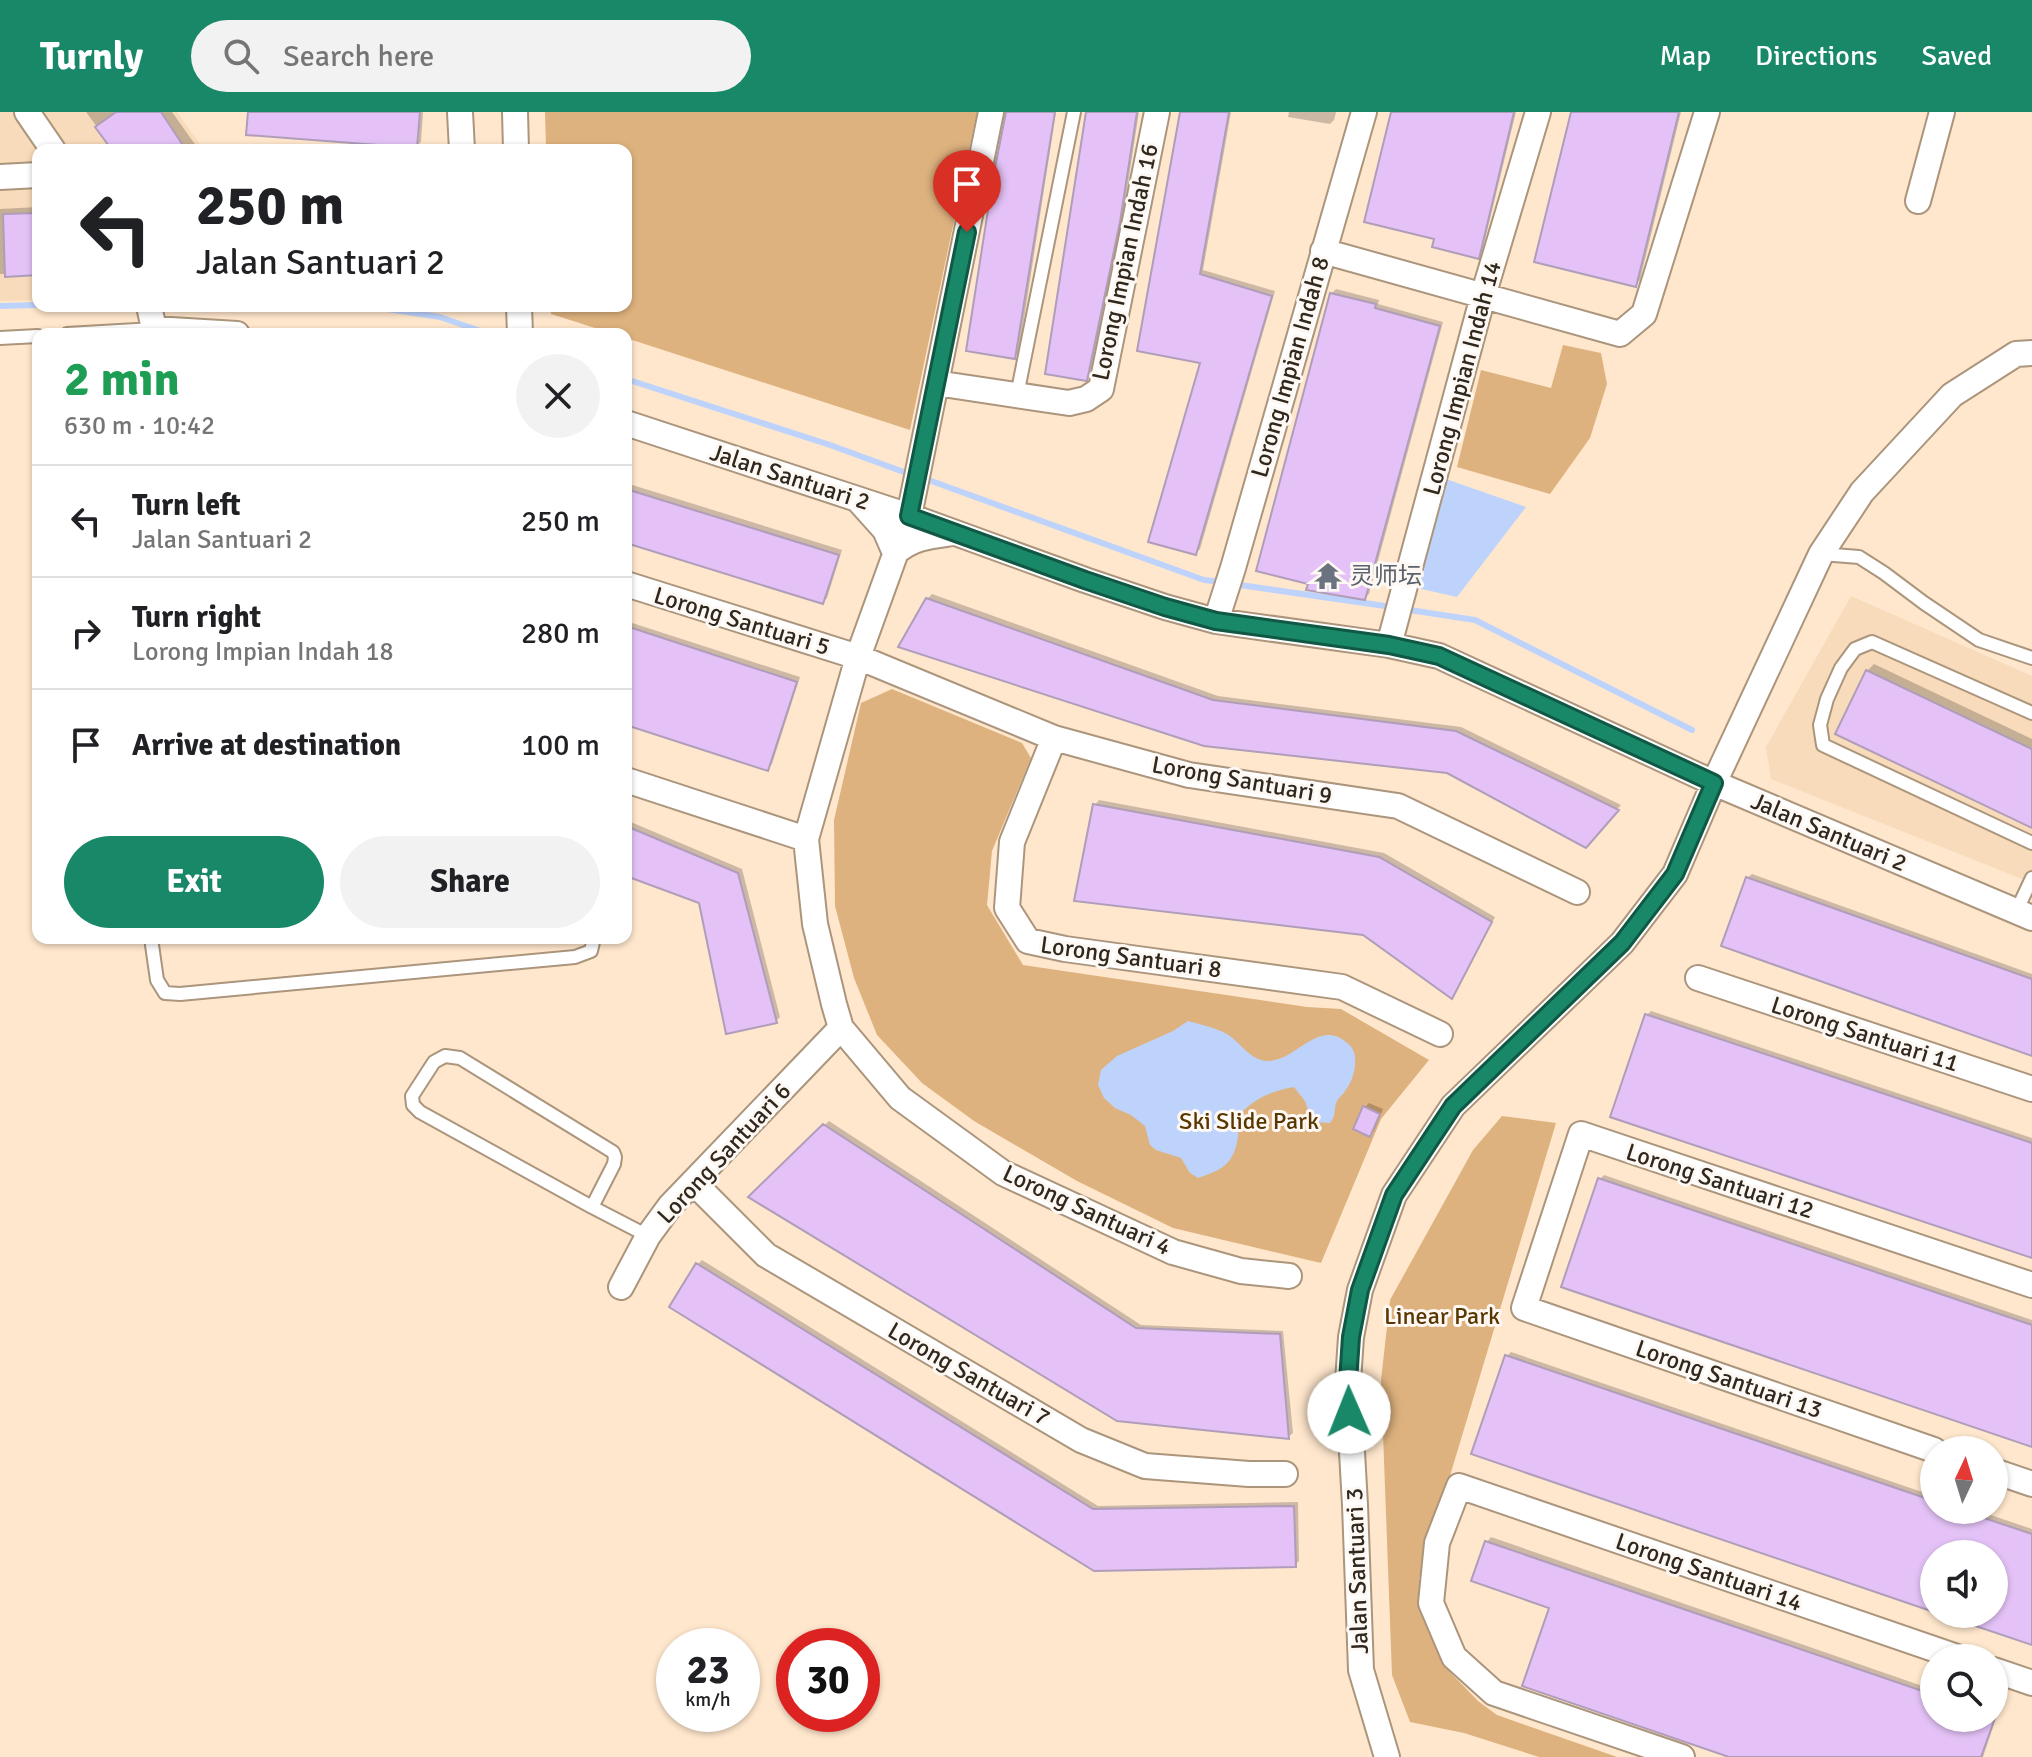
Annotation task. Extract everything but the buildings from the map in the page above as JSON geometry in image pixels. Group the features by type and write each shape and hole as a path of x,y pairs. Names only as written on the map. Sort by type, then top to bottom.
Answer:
{"street":[{"path":"27,112 49,144"},
{"path":"460,112 462,144"},
{"path":"515,112 516,144"},
{"name":"Lorong Santuari 4","path":"991,112 909,516 858,657 806,839 815,924 834,1004 841,1028 900,1098 1003,1173 1173,1252 1241,1271 1289,1276"},
{"name":"Lorong Impian Indah 16","path":"936,383 1069,403 1086,399 1101,389 1157,112"},
{"name":"Lorong Impian Indah 8","path":"1218,613 1364,112"},
{"name":"Lorong Impian Indah 14","path":"1391,636 1483,296 1538,112"},
{"path":"1323,251 1620,334 1644,314 1707,112"},
{"path":"1918,201 1942,112"},
{"path":"0,177 32,175"},
{"path":"151,316 208,328"},
{"name":"Jalan Santuari 3","path":"1387,1757 1361,1670 1348,1381 1351,1337 1360,1290 1394,1195 1453,1106 1622,943 1675,874 1821,554 1862,492 1952,395 2016,354 2032,353"},
{"name":"Jalan Santuari 2","path":"632,425 957,532 1165,607 1391,636 1714,783 2024,915"},
{"path":"858,499 885,530 895,553 915,539 957,532"},
{"name":"Lorong Santuari 5","path":"632,586 858,657"},
{"name":"Lorong Santuari 9","path":"858,657 1054,738 1189,775 1398,806 1577,892"},
{"name":"Lorong Santuari 8","path":"1054,738 1012,842 1007,908 1028,941 1065,949 1342,987 1440,1034"},
{"path":"632,782 806,839"},
{"name":"Lorong Santuari 11","path":"1698,978 2032,1089"},
{"name":"Lorong Santuari 6","path":"621,1287 648,1236 670,1206 841,1028"},
{"name":"Lorong Santuari 12","path":"1524,1308 1581,1134 2032,1285"},
{"name":"Lorong Santuari 7","path":"693,1182 766,1255 1081,1440 1145,1466 1285,1474"},
{"name":"Lorong Santuari 13","path":"1524,1308 1920,1445"},
{"path":"2008,1476 2032,1484"},
{"name":"Lorong Santuari 14","path":"1682,1757 1494,1693 1454,1657 1431,1603 1437,1543 1459,1486 1920,1644"},
{"path":"2008,1675 2032,1683"}],"lane":[{"path":"1017,395 1074,112"},
{"path":"107,328 151,316"},
{"path":"0,338 32,336"},
{"path":"1821,554 1859,557 1979,640 2032,658"},
{"path":"2032,713 1872,642 1855,649 1841,668 1827,699 1820,725 1823,745 2032,843"},
{"path":"2024,915 2032,878"},
{"path":"152,944 157,980 165,993 180,994 575,957 591,951 593,944"},
{"path":"592,1207 614,1164 613,1152 460,1058 445,1056 434,1062 412,1096 413,1105 420,1112 592,1207 648,1236"}],"shaded area":[{"path":"0,112 177,112 200,144 32,144 32,300 0,301"},
{"path":"1851,596 2032,676 2032,883 1771,779 1766,747"}],"green space":[{"path":"545,112 977,112 910,430 632,340 632,328 595,328 551,314 632,312 632,144 546,144"},
{"path":"1563,345 1601,353 1607,384 1590,438 1550,494 1457,467 1481,370 1551,388"},
{"name":"Ski Slide Park","path":"892,689 1022,743 1031,758 992,851 987,905 1023,965 1307,1007 1341,1009 1429,1060 1381,1119 1321,1263 1173,1228 1077,1181 974,1121 922,1083 877,1035 854,978 835,906 834,820 861,703"},
{"name":"Linear Park","path":"1502,1116 1556,1123 1419,1579 1445,1667 1478,1701 1497,1715 1617,1757 1539,1757 1464,1733 1410,1722 1392,1675 1381,1380 1390,1300 1473,1150"}],"water":[{"path":"1446,479 1526,507 1457,597 1417,588"},
{"path":"1188,1021 1223,1032 1250,1054 1268,1061 1288,1055 1326,1035 1346,1042 1354,1054 1354,1070 1349,1085 1337,1101 1330,1123 1316,1122 1294,1087 1263,1097 1238,1116 1238,1137 1233,1154 1226,1165 1214,1172 1198,1178 1190,1173 1181,1158 1156,1150 1150,1145 1145,1126 1104,1098 1098,1085 1101,1070 1117,1056"}],"waterway":[{"path":"0,306 32,305"},
{"path":"407,312 440,317 472,328"},
{"path":"632,381 912,475"},
{"path":"923,478 1204,580 1222,582"},
{"path":"1233,584 1392,607"},
{"path":"1403,609 1475,620 1692,730"}],"place":[{"name":"灵师坛","path":"1328,576"}],"route":[{"path":"967,232 909,516 1085,580 1216,621 1389,645 1439,656 1714,783 1675,874 1622,943 1453,1106 1394,1195 1360,1290 1351,1337 1349,1412"}]}
